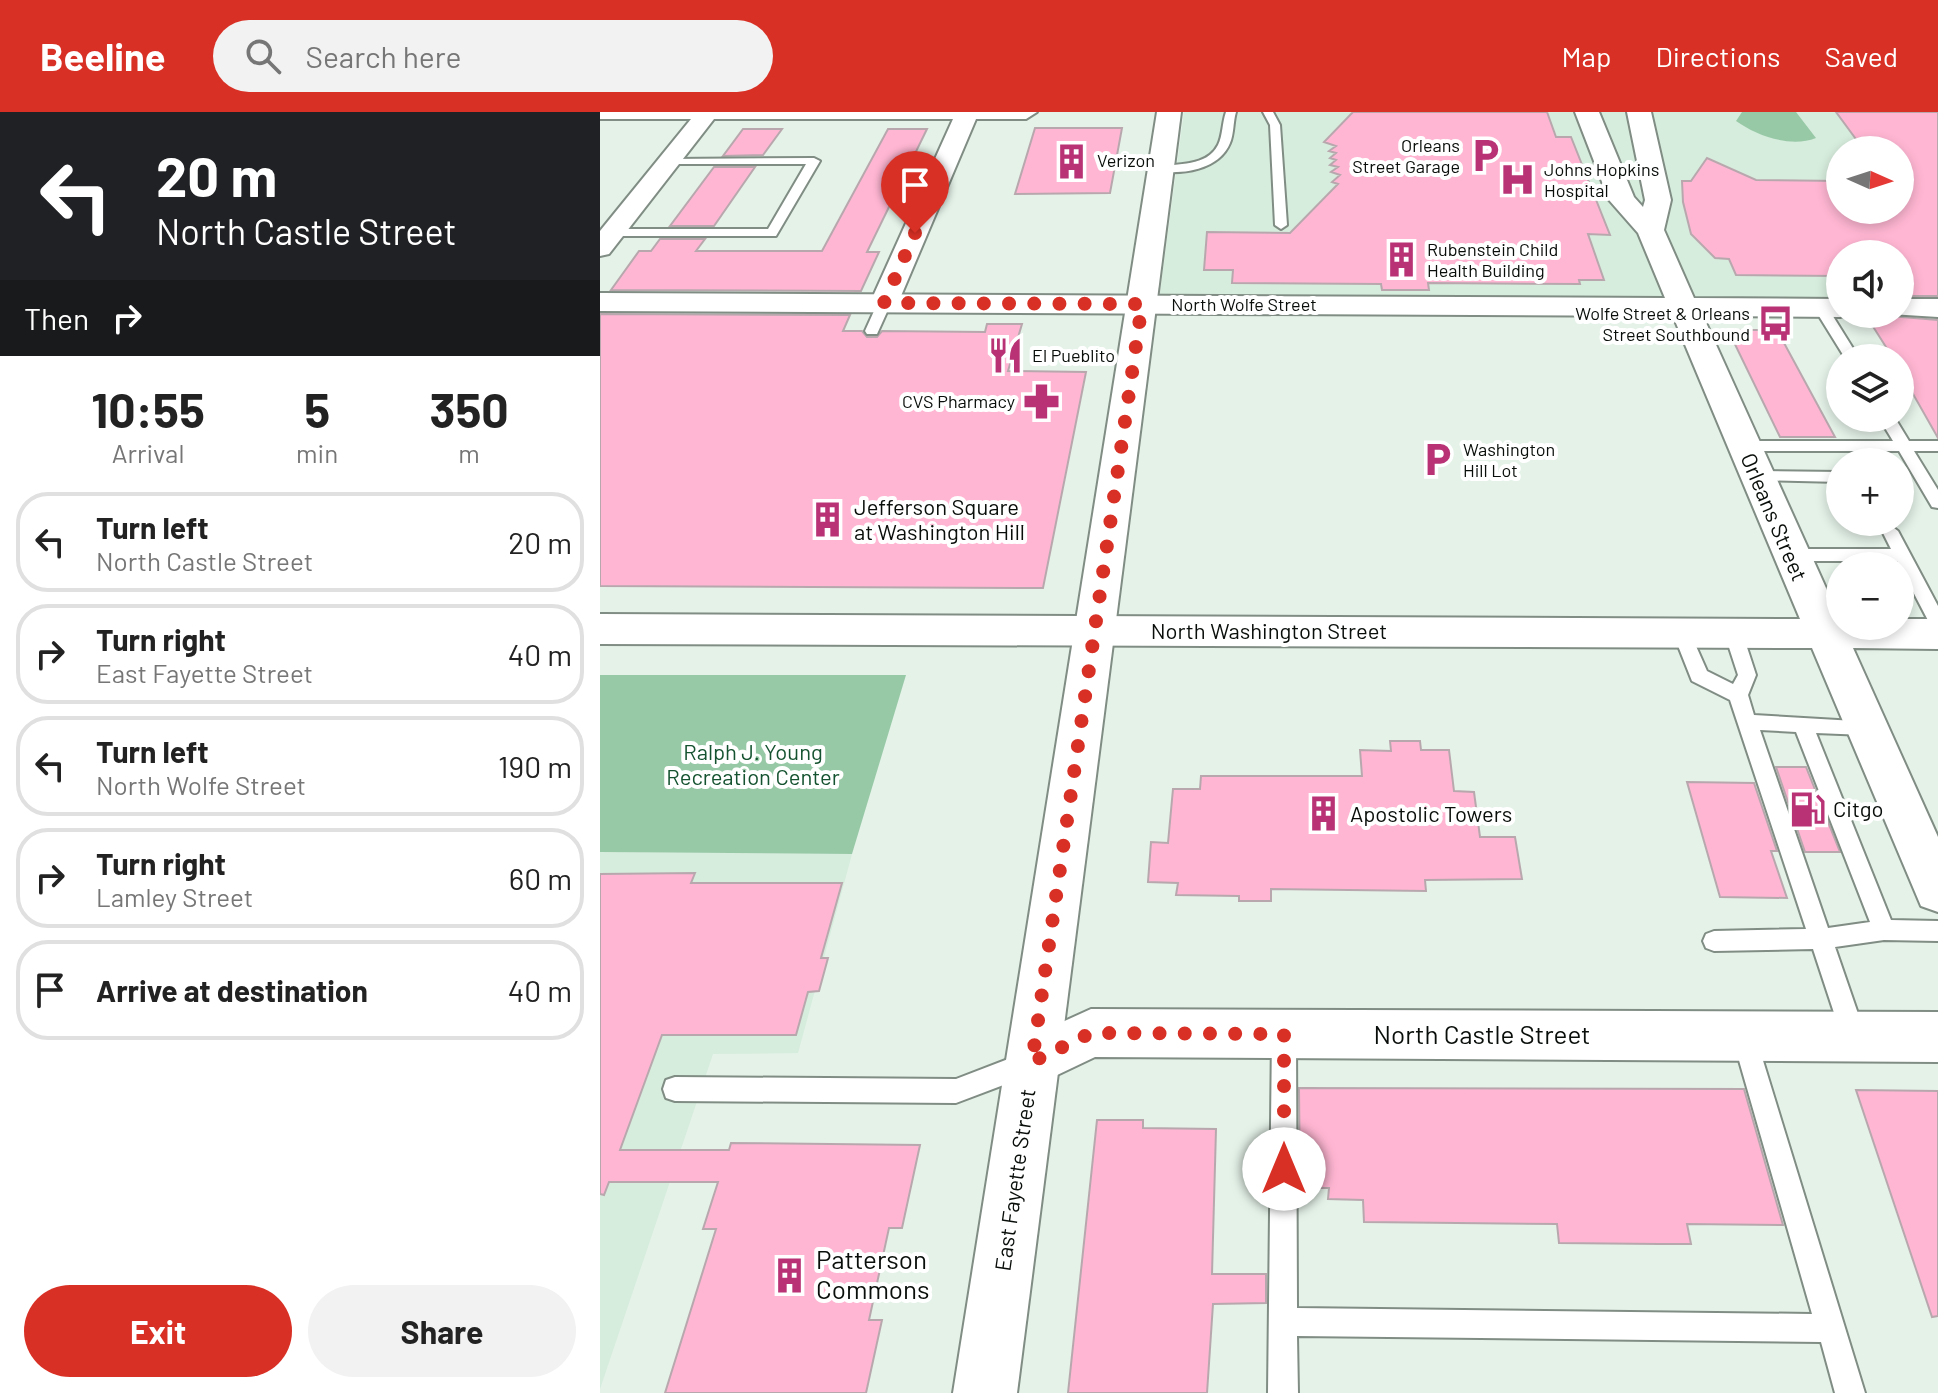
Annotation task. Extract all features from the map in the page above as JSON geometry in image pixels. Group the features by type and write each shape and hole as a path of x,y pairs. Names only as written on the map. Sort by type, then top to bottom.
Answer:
{"main road":[{"name":"East Fayette Street","path":"985,1393 1169,112"},
{"name":"Orleans Street","path":"1587,112 1622,200 1650,230 1938,891"},
{"path":"1639,112 1658,200 1650,230"},
{"name":"North Wolfe Street","path":"600,302 1826,308"},
{"path":"1914,308 1938,308"},
{"name":"North Washington Street","path":"600,629 1938,634"}],"street":[{"path":"600,112 1026,112"},
{"path":"606,241 708,112"},
{"path":"884,303 967,113"},
{"name":"North Castle Street","path":"1032,1062 1091,1033 1853,1034 1938,1037"}],"lane":[{"path":"1161,169 1195,166 1219,152 1231,112"},
{"path":"1268,112 1275,125 1281,225"},
{"path":"606,241 772,233 814,161 669,162"},
{"path":"872,331 884,303"},
{"path":"1896,432 1938,503"},
{"path":"1750,461 1904,446 1938,446"},
{"path":"1750,461 1826,475"},
{"path":"1790,555 1826,555"},
{"path":"1914,578 1938,623"},
{"path":"1733,632 1747,675 1738,695"},
{"path":"1682,633 1699,676 1738,695 1853,1034"},
{"path":"1748,722 1865,727"},
{"path":"1803,724 1884,930"},
{"path":"1714,941 1820,939 1884,930 1938,931"},
{"path":"1283,1393 1284,1034"},
{"path":"1744,1036 1850,1393"},
{"path":"675,1089 956,1091 1032,1062"},
{"path":"1283,1322 1831,1328"}],"shaded area":[{"name":"Johns Hopkins Hospital","path":"1184,112 1938,112 1938,315 1914,315 1914,240 1826,240 1826,315 1157,315"},
{"path":"600,852 852,854 798,1053 713,1054 600,1389"}],"green space":[{"path":"1742,112 1796,112 1816,138 1796,142 1764,136 1736,121"},
{"name":"Ralph J. Young Recreation Center","path":"600,675 906,675 852,854 600,852"}],"building":[{"path":"1353,112 1547,112 1556,137 1571,137 1610,235 1588,234 1604,280 1579,280 1580,284 1428,283 1429,290 1382,290 1381,284 1232,283 1233,270 1204,270 1207,232 1290,233 1338,184 1332,182 1340,175 1331,172 1338,167 1330,165 1336,160 1330,158 1336,153 1329,151 1336,146 1324,142"},
{"path":"1836,112 1938,112 1938,296 1914,296 1914,240 1826,240 1826,276 1736,275 1729,259 1715,258 1691,234 1683,202 1682,181 1691,181 1707,158 1756,180 1826,181 1826,224 1914,224 1914,136 1854,136"},
{"name":"Verizon","path":"1035,128 1122,128 1110,193 1015,194"},
{"path":"743,129 782,129 763,155 723,156"},
{"path":"888,129 927,129 867,252 879,252 861,291 611,290 639,251 651,251 660,239 705,239 696,251 822,251"},
{"path":"714,167 755,167 714,226 670,226"},
{"name":"Jefferson Square at Washington Hill","path":"600,314 850,315 843,331 862,331 867,337 877,337 882,331 985,332 987,324 1022,324 1008,371 1086,372 1043,588 600,586"},
{"path":"1914,318 1938,320 1938,438 1914,396 1914,344 1884,344 1874,328 1914,328"},
{"path":"1728,330 1777,330 1826,420 1826,432 1832,432 1835,437 1780,437"},
{"name":"Apostolic Towers","path":"1390,741 1420,741 1421,750 1449,750 1454,791 1474,792 1480,837 1515,837 1522,879 1425,880 1426,891 1271,889 1271,901 1239,901 1239,896 1176,895 1178,883 1148,882 1151,842 1168,843 1173,789 1200,789 1201,776 1362,776 1360,750 1391,751"},
{"name":"Citgo","path":"1776,767 1806,767 1840,852 1805,852"},
{"path":"1687,782 1754,783 1777,851 1771,851 1787,898 1720,897"},
{"path":"695,873 691,883 842,883 821,958 828,958 819,991 808,992 796,1035 662,1035 620,1150 729,1150 731,1143 920,1145 902,1228 889,1228 869,1320 882,1320 866,1393 665,1393 716,1229 703,1229 718,1182 609,1182 604,1195 600,1194 600,874"},
{"path":"1299,1088 1744,1089 1783,1225 1687,1224 1691,1244 1659,1244 1559,1243 1557,1224 1364,1222 1363,1200 1328,1199 1329,1188 1300,1188"},
{"path":"1856,1090 1938,1091 1938,1316 1932,1317"},
{"path":"1097,1120 1143,1120 1143,1128 1216,1129 1212,1274 1266,1274 1266,1303 1213,1304 1207,1393 1068,1393"}],"place":[{"name":"Orleans Street Garage","path":"1486,156"},
{"name":"Verizon","path":"1071,161"},
{"name":"Johns Hopkins Hospital","path":"1518,180"},
{"name":"Rubenstein Child Health Building","path":"1401,260"},
{"name":"Wolfe Street & Orleans Street Southbound","path":"1776,324"},
{"name":"El Pueblito","path":"1006,356"},
{"name":"CVS Pharmacy","path":"1041,402"},
{"name":"Washington Hill Lot","path":"1437,460"},
{"name":"Jefferson Square at Washington Hill","path":"828,520"},
{"name":"Citgo","path":"1807,809"},
{"name":"Apostolic Towers","path":"1324,814"},
{"name":"Patterson Commons","path":"790,1275"}],"route":[{"path":"915,233 884,303 1142,304 1032,1062 1091,1033 1284,1034 1284,1169"}]}
